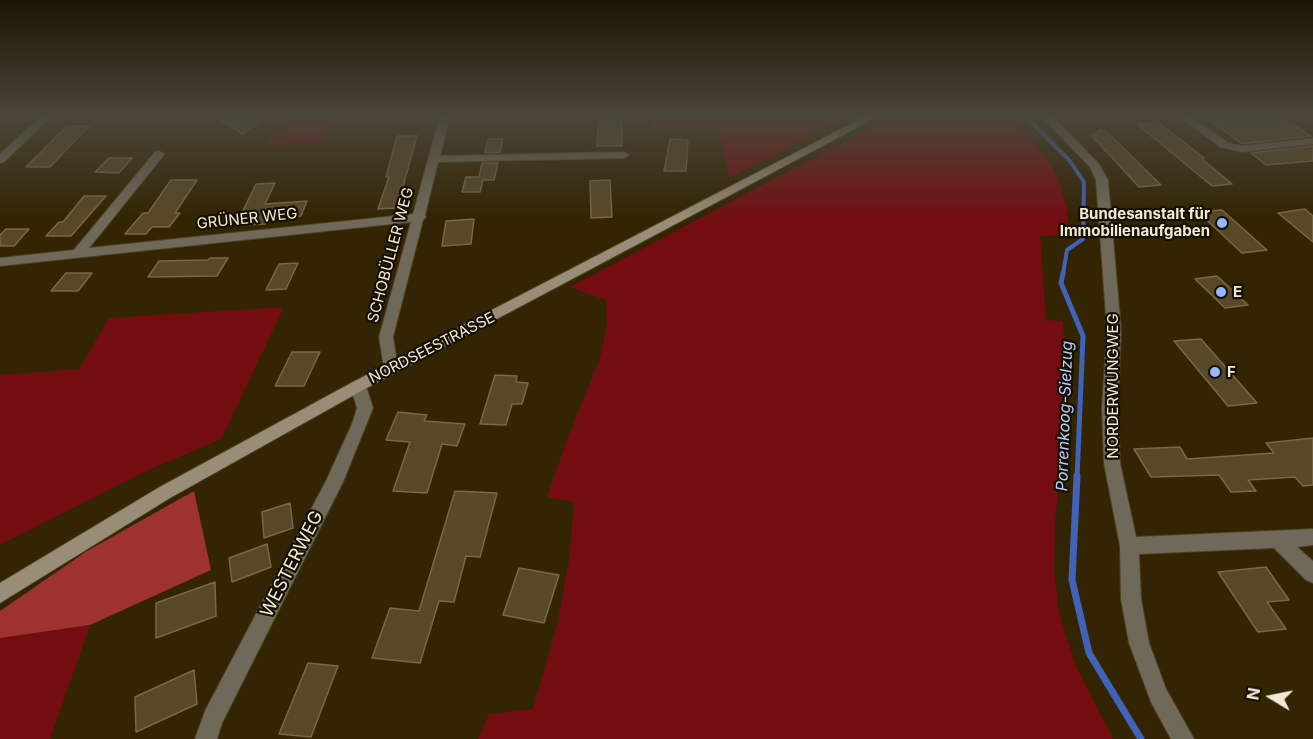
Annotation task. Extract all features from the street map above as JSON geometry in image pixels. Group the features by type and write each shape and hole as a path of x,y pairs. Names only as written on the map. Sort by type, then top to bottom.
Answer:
{"main road":[{"name":"NORDSEESTRASSE","path":"0,594 164,493 358,386 807,150"}],"street":[{"name":"SCHOBÜLLER WEG","path":"391,368 386,337 436,150"},
{"name":"NORDERWUNGWEG","path":"1080,150 1095,166 1102,180 1114,330 1110,408 1112,463 1129,546 1131,599 1139,643 1158,695 1183,739"},
{"path":"78,253 159,154"},
{"path":"434,159 624,155"},
{"name":"GRÜNER WEG","path":"0,262 420,217"},
{"name":"WESTERWEG","path":"206,739 213,720 334,482 360,424 365,408 358,386"},
{"path":"1129,546 1313,537"},
{"path":"1278,540 1313,574"}],"shaded area":[{"path":"723,150 783,150 729,178"},
{"path":"828,150 1040,150 1057,176 1067,207 1068,235 1040,236 1046,320 1063,321 1066,370 1063,453 1055,520 1054,573 1059,613 1075,664 1113,739 478,739 489,714 533,709 557,625 569,560 574,502 547,497 569,434 600,358 607,324 606,300 570,287"},
{"path":"284,307 221,439 146,471 0,545 0,375 79,369 109,318"},
{"path":"194,491 211,570 90,625 0,638 0,611 87,551"},
{"path":"90,625 50,739 0,739 0,638"}],"building":[{"path":"43,150 66,150 50,167 26,167"},
{"path":"393,150 413,150 397,208 378,209 389,177 386,177"},
{"path":"486,150 500,150 500,152 485,153"},
{"path":"668,150 687,150 686,171 664,171"},
{"path":"1105,150 1126,150 1161,185 1139,187"},
{"path":"1169,150 1194,150 1232,184 1212,186"},
{"path":"1313,150 1313,161 1266,165 1251,153"},
{"path":"109,158 132,158 119,173 95,172"},
{"path":"482,163 498,163 494,180 483,180 480,192 462,192 466,177 479,177"},
{"path":"171,180 197,180 175,213 180,213 169,227 152,227 146,234 125,234 143,213 148,213"},
{"path":"610,180 612,217 591,218 590,181"},
{"path":"275,183 265,204 307,201 301,216 268,218 265,224 236,225 256,184"},
{"path":"84,196 106,196 71,236 46,236 59,222 63,222"},
{"path":"1305,209 1313,216 1313,242 1278,213"},
{"path":"1222,210 1267,250 1242,253 1198,212"},
{"path":"474,219 471,244 442,246 446,221"},
{"path":"6,229 29,229 14,246 0,246 0,235"},
{"path":"228,258 217,276 148,277 159,261 208,260"},
{"path":"298,263 286,289 266,290 279,264"},
{"path":"66,273 92,273 78,291 51,291"},
{"name":"E","path":"1217,276 1248,305 1225,308 1195,279"},
{"name":"F","path":"1201,339 1257,403 1228,406 1174,341"},
{"path":"292,352 320,352 304,386 275,386"},
{"path":"495,375 517,376 516,382 528,383 522,404 512,404 506,425 480,424"},
{"path":"398,412 427,415 424,421 465,424 457,446 442,444 427,493 393,491 410,442 386,440"},
{"path":"1313,438 1313,485 1303,486 1295,477 1248,480 1256,491 1231,492 1219,475 1151,477 1134,449 1180,447 1187,459 1274,453 1266,443"},
{"path":"455,491 497,493 480,557 466,556 454,602 439,601 420,663 372,658 390,608 419,611"},
{"path":"290,503 293,528 264,538 262,512"},
{"path":"267,544 271,567 232,582 229,558"},
{"path":"1266,567 1289,600 1267,602 1286,629 1258,632 1218,572"},
{"path":"519,568 559,575 544,623 503,615"},
{"path":"215,582 216,616 156,638 156,603"},
{"path":"308,663 338,666 311,737 279,734"},
{"path":"194,670 197,704 136,732 135,697"}],"waterway":[{"name":"Porrenkoog-Sielzug","path":"1059,150 1070,161 1084,182 1083,239 1067,250 1063,274"},
{"name":"Porrenkoog-Sielzug","path":"1063,273 1061,283 1083,336 1077,478"},
{"name":"Porrenkoog-Sielzug","path":"1077,476 1072,580 1089,653 1141,739"}],"place":[{"name":"Bundesanstalt für Immobilienaufgaben","path":"1222,223"},
{"name":"E","path":"1221,292"},
{"name":"F","path":"1215,372"}]}
